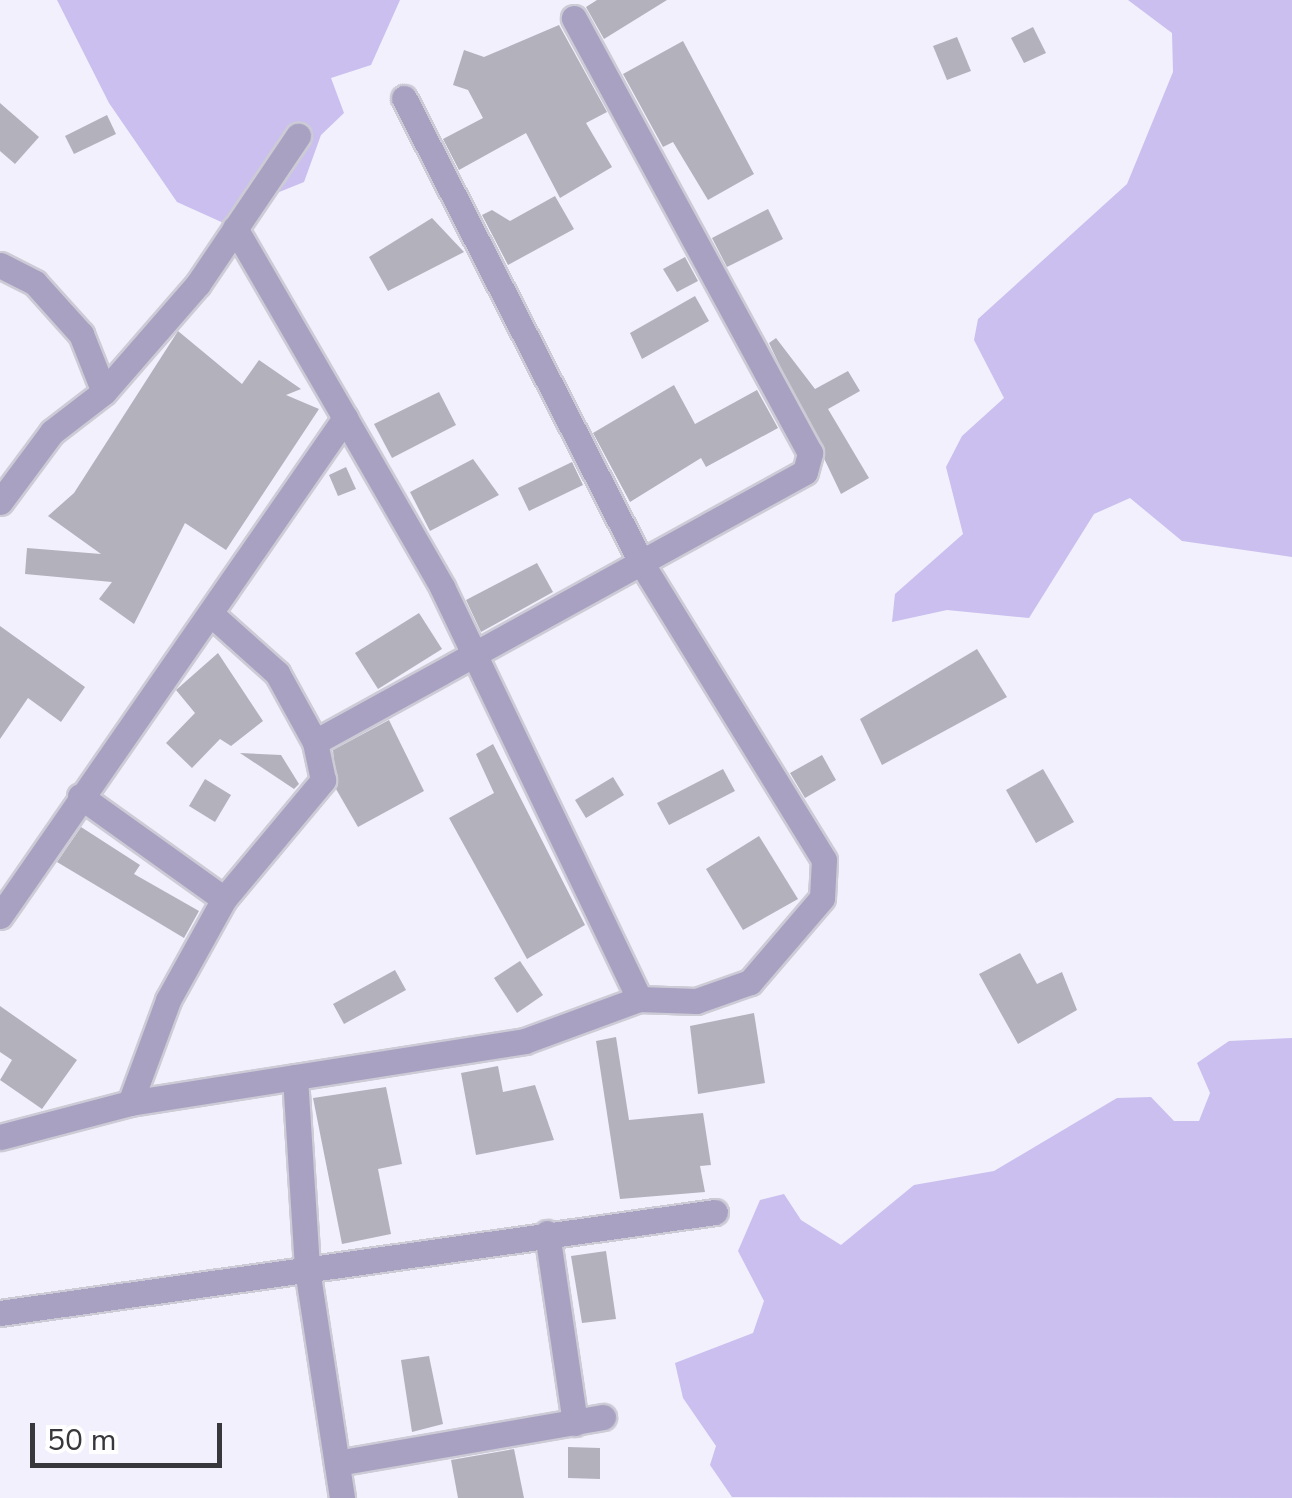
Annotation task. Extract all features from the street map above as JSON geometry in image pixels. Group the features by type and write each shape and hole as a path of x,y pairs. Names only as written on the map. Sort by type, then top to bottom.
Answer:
{"street":[{"path":"315,742 476,657 805,472 810,453 574,18"},
{"path":"0,1137 130,1103 525,1041 639,999 696,1000 750,982 829,880 642,564 404,98"},
{"path":"0,502 52,432 104,392 235,228 298,136"},
{"path":"235,228 476,657 639,999"},
{"path":"0,265 35,283 81,334 104,392"},
{"path":"4,901 211,614 345,418"},
{"path":"130,1103 168,1000 224,899 323,780 315,742 277,672 211,614"},
{"path":"80,796 224,899"},
{"path":"295,1076 307,1269 342,1498"},
{"path":"0,1313 714,1212"},
{"path":"547,1233 575,1423"},
{"path":"336,1463 603,1417"}],"shaded area":[{"path":"57,0 400,0 371,65 331,78 344,113 321,135 304,182 247,205 228,225 177,202 109,103"},
{"path":"1128,0 1292,0 1292,557 1182,541 1130,498 1094,514 1029,618 947,610 892,622 895,594 963,534 946,467 962,436 1004,398 974,340 978,319 1127,184 1173,72 1172,33"},
{"path":"1292,1038 1292,1498 732,1497 710,1465 716,1446 683,1398 675,1363 753,1333 764,1301 738,1251 760,1200 784,1194 801,1220 841,1245 914,1185 994,1171 1117,1098 1151,1097 1174,1121 1199,1121 1210,1093 1197,1063 1229,1041"}],"building":[{"path":"597,0 667,0 604,39 586,7"},
{"path":"559,25 607,112 586,123 612,167 560,198 526,133 459,170 443,139 483,118 468,90 453,85 464,50 484,57"},
{"path":"1033,27 1046,53 1024,63 1011,38"},
{"path":"957,37 971,71 947,80 933,46"},
{"path":"683,41 754,174 708,200 673,142 663,147 623,74"},
{"path":"0,103 39,137 15,164 0,151"},
{"path":"107,115 116,134 74,154 65,136"},
{"path":"555,196 574,229 508,265 482,215 492,210 510,221"},
{"path":"768,209 783,239 727,267 712,238"},
{"path":"432,218 464,252 388,291 369,257"},
{"path":"685,257 698,281 677,292 663,269"},
{"path":"695,296 709,321 642,359 630,333"},
{"path":"178,331 242,384 259,360 301,389 286,395 319,409 226,550 185,523 134,624 99,599 112,582 25,574 27,548 101,554 48,516 74,493"},
{"path":"776,338 815,389 848,371 860,391 828,409 869,478 841,494 769,343"},
{"path":"674,385 695,424 757,390 778,428 706,467 701,458 630,502 593,433"},
{"path":"439,392 456,425 392,458 374,424"},
{"path":"473,459 499,495 430,531 410,492"},
{"path":"572,462 583,485 529,511 518,488"},
{"path":"346,467 356,489 338,496 329,475"},
{"path":"537,563 553,592 481,632 466,600"},
{"path":"419,613 442,649 378,689 355,653"},
{"path":"0,626 85,687 61,722 28,698 0,739"},
{"path":"977,649 1007,697 882,765 860,719"},
{"path":"218,653 263,721 231,746 220,739 192,768 166,743 195,713 176,690"},
{"path":"389,720 424,791 358,827 336,789 333,750"},
{"path":"493,744 585,925 527,959 449,818 494,793 476,754"},
{"path":"240,753 281,755 299,784 294,789"},
{"path":"822,755 836,780 805,798 790,773"},
{"path":"723,769 735,791 669,825 657,803"},
{"path":"1043,769 1074,822 1036,843 1006,790"},
{"path":"613,777 624,795 586,818 575,800"},
{"path":"205,779 231,795 215,822 189,806"},
{"path":"81,827 140,865 134,874 199,911 184,938 57,862"},
{"path":"759,836 798,899 743,930 706,869"},
{"path":"1020,953 1037,984 1062,972 1077,1010 1018,1044 979,974"},
{"path":"520,961 543,995 517,1013 494,978"},
{"path":"395,970 406,990 344,1024 333,1004"},
{"path":"0,1006 77,1060 42,1109 0,1080 12,1060 0,1052"},
{"path":"754,1013 765,1083 698,1094 690,1026"},
{"path":"616,1037 629,1120 703,1113 711,1165 700,1166 705,1192 620,1199 596,1041"},
{"path":"498,1066 503,1092 535,1085 554,1140 476,1155 461,1073"},
{"path":"386,1087 402,1164 378,1169 391,1234 342,1244 313,1098"},
{"path":"606,1251 616,1319 582,1323 571,1256"},
{"path":"429,1356 443,1424 412,1432 401,1360"},
{"path":"568,1447 600,1448 600,1479 568,1478"},
{"path":"514,1449 524,1498 458,1498 451,1460"}]}
